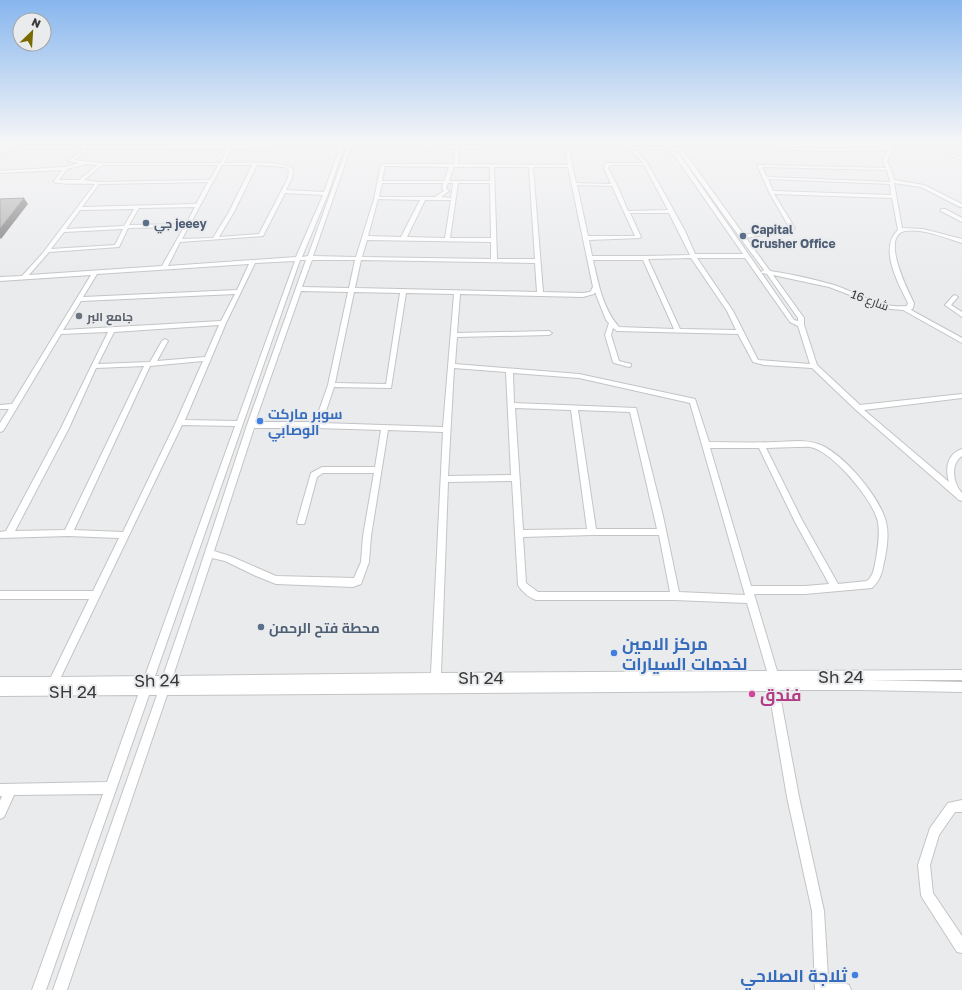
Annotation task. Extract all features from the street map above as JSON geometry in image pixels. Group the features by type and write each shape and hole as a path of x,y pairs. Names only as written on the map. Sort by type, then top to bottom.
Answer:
{"street":[{"path":"24,278 95,187"},
{"path":"164,268 208,187"},
{"path":"215,239 245,187"},
{"path":"178,241 262,235 285,187"},
{"path":"39,990 148,686 298,259 329,187"},
{"path":"60,990 333,187"},
{"path":"318,425 331,385 358,260 379,187"},
{"path":"436,199 446,191 444,190 445,187"},
{"path":"447,239 455,187"},
{"path":"493,187 494,261"},
{"path":"533,187 536,262 540,294"},
{"path":"576,187 596,287 611,324 617,329 741,332"},
{"path":"586,238 638,237 616,187"},
{"path":"658,187 693,256 730,311 755,361 764,363 814,366"},
{"path":"699,187 792,321 802,325"},
{"path":"706,187 801,318 814,366 858,408 960,495"},
{"path":"741,237 792,228 769,187"},
{"path":"893,187 900,230 914,230 962,241"},
{"path":"924,187 962,206"},
{"path":"283,191 326,194"},
{"path":"771,192 894,197"},
{"path":"376,198 454,199"},
{"path":"403,239 424,199"},
{"path":"78,209 197,205"},
{"path":"46,251 117,246 137,207"},
{"path":"943,210 962,220"},
{"path":"628,212 671,211"},
{"path":"62,231 186,225"},
{"name":"شارع 16","path":"758,271 832,287 895,309 910,308 911,303 897,273 892,256 896,234 900,230"},
{"path":"364,238 494,240"},
{"path":"590,258 747,256"},
{"path":"0,279 309,258 536,262"},
{"path":"645,258 678,331"},
{"path":"54,681 180,422 223,323 253,262"},
{"path":"0,429 95,272"},
{"path":"298,289 583,295 592,293 596,287"},
{"path":"79,299 239,292"},
{"path":"331,385 389,386 403,292"},
{"path":"437,689 436,678 444,479 457,293"},
{"path":"956,296 948,305 962,315"},
{"path":"904,309 962,341"},
{"path":"59,332 223,323"},
{"path":"611,324 608,335 616,362 629,365"},
{"path":"4,534 65,428 112,330"},
{"path":"454,335 549,333"},
{"path":"68,533 151,364 165,341"},
{"path":"94,366 151,364 207,359"},
{"path":"452,366 579,376 693,401 751,599 773,681 793,797 818,911 823,986 844,990"},
{"path":"509,370 522,585 536,596 675,596 751,599"},
{"path":"858,408 962,396"},
{"path":"511,405 633,410 662,532 675,596"},
{"path":"0,407 14,406"},
{"path":"574,408 592,532"},
{"path":"180,422 240,424"},
{"path":"251,425 318,425 447,430"},
{"path":"209,554 222,556 238,562 267,578 276,580 353,584 356,582 365,562 367,536 385,428"},
{"path":"706,445 814,446 826,450 838,460 867,494 878,511 883,531 882,551 876,579 868,585 836,588 748,590"},
{"path":"760,445 799,522 836,588"},
{"path":"960,495 950,473 952,462 957,455 962,452"},
{"path":"301,522 314,475 322,470 378,470"},
{"path":"444,479 515,478"},
{"path":"518,534 662,532"},
{"path":"4,534 68,533 125,535"},
{"path":"0,594 96,595"},
{"name":"Sh 24","path":"0,682 54,681 148,686 437,689 962,675"},
{"name":"Sh 24","path":"164,686 436,678 773,681 861,685 962,687"},
{"name":"SH 24","path":"0,691 148,686"},
{"path":"0,813 6,790 111,788"},
{"path":"962,806 952,806 934,832 924,865 927,895 962,947"}],"building":[{"path":"24,198 0,229 0,199"}],"place":[{"name":"جي jeeey","path":"146,223"},
{"name":"Capital Crusher Office","path":"743,236"},
{"name":"جامع البر","path":"79,316"},
{"name":"سوبر ماركت الوصابي","path":"260,421"},
{"name":"محطة فتح الرحمن","path":"261,627"},
{"name":"مركز الامين لخدمات السيارات","path":"614,653"},
{"name":"فندق","path":"752,694"},
{"name":"ثلاجة الصلاحي","path":"855,975"}]}
